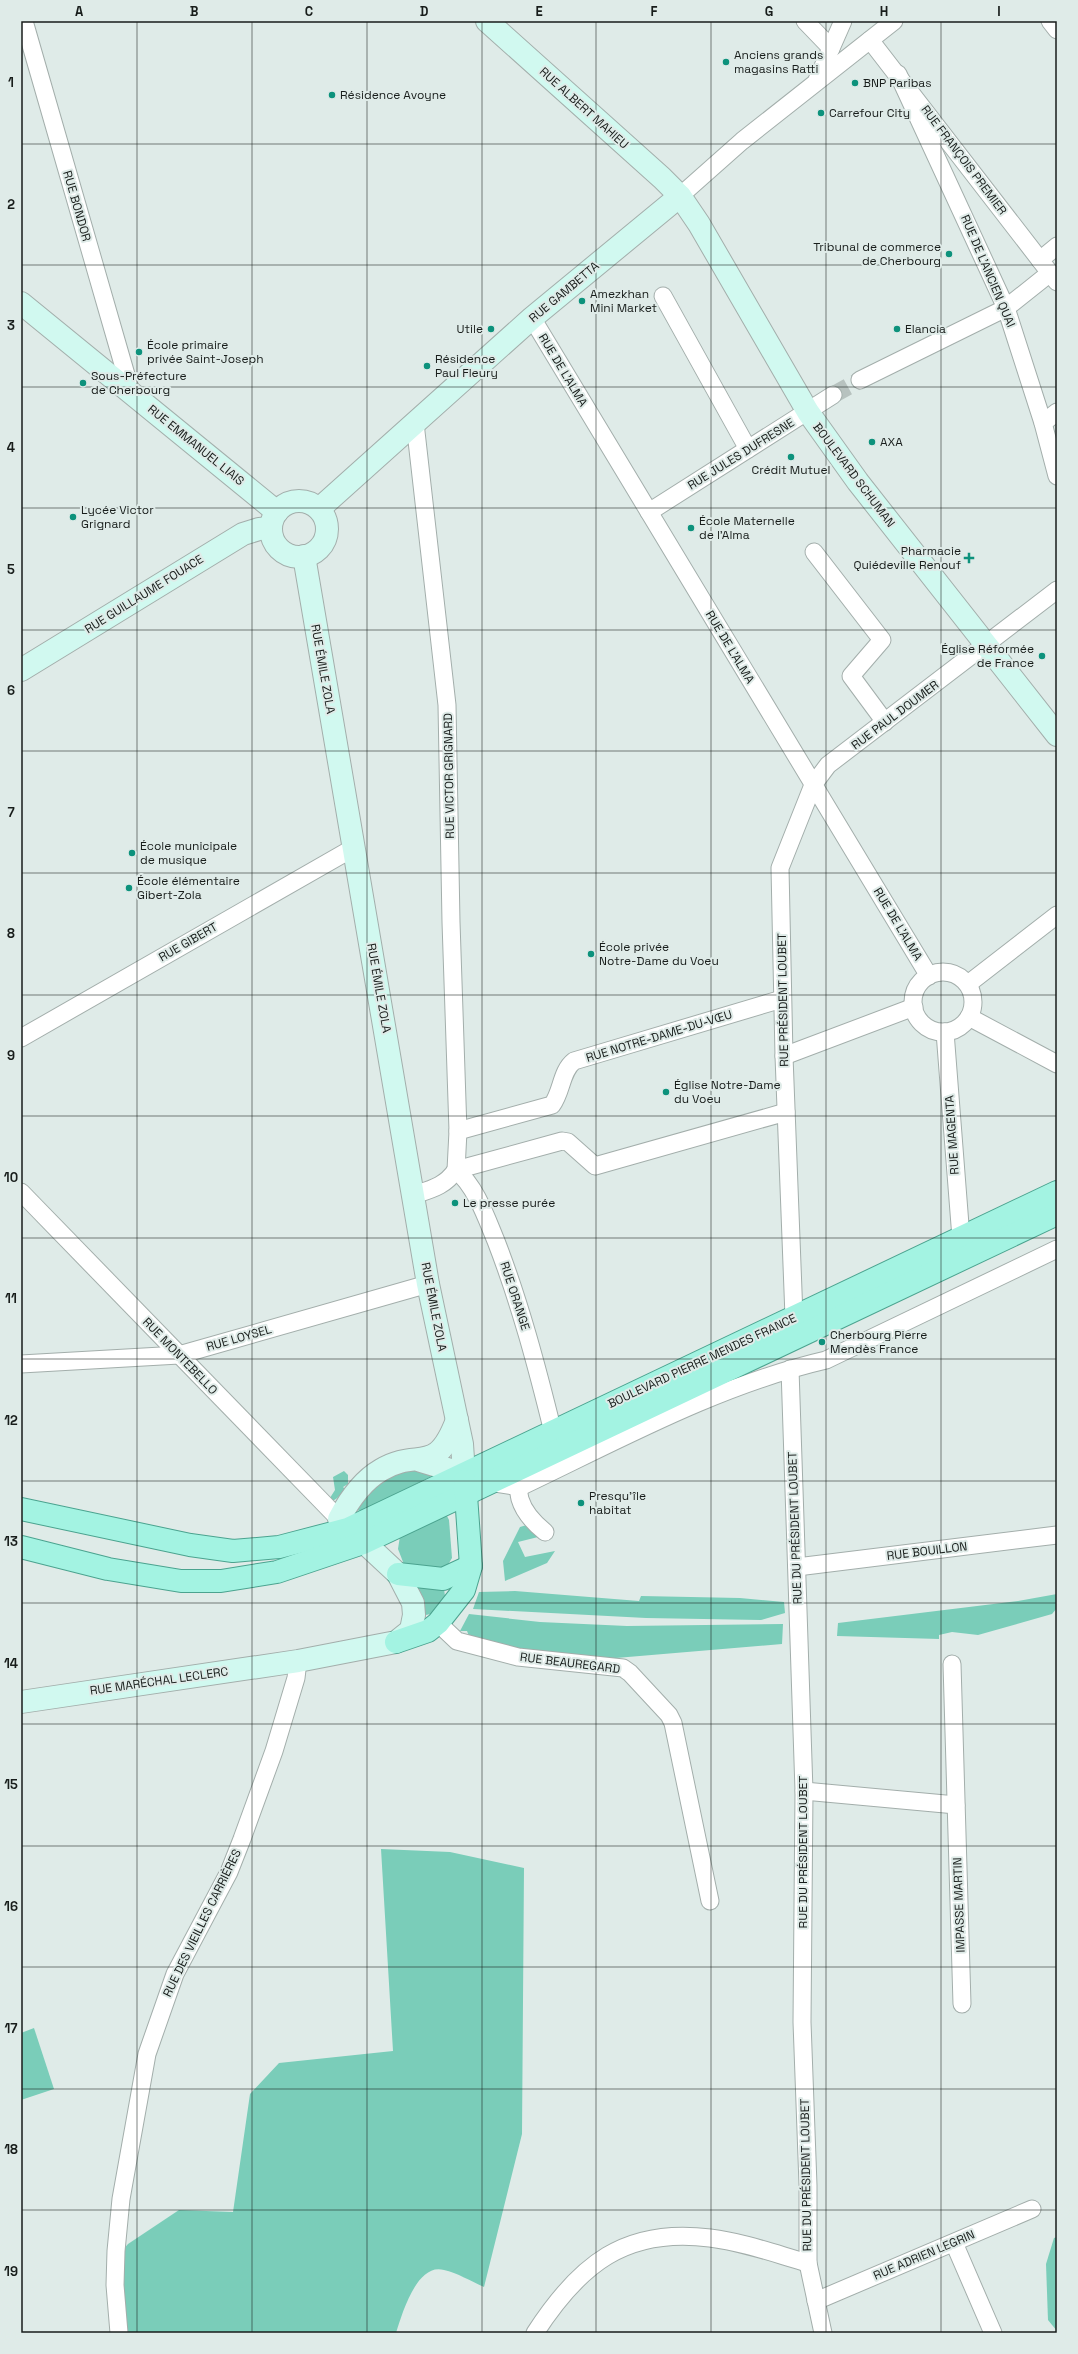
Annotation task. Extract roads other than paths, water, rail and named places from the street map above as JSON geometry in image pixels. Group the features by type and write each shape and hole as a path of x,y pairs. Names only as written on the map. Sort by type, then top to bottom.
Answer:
{"main road":[{"name":"BOULEVARD PIERRE MENDES FRANCE","path":"21,1547 108,1569 181,1581 221,1581 277,1572 350,1530 465,1483 553,1432 1057,1192"},
{"name":"BOULEVARD PIERRE MENDES FRANCE","path":"465,1483 516,1479 1057,1214"},
{"path":"396,1642 428,1631 451,1609 464,1590 471,1566 465,1483"},
{"path":"21,1509 190,1545 233,1551 279,1547 350,1530"},
{"path":"398,1574 443,1580 471,1566"}],"street":[{"name":"RUE BONDOR","path":"24,21 131,392"},
{"name":"RUE ALBERT MAHIEU","path":"487,21 662,178 680,196"},
{"path":"805,21 831,48"},
{"path":"816,82 843,21"},
{"name":"RUE GAMBETTA","path":"319,509 532,318 680,196 742,141 894,21"},
{"path":"1050,21 1057,30"},
{"name":"RUE FRANÇOIS PREMIER","path":"870,40 898,74 1049,271"},
{"name":"RUE DE L'ANCIEN QUAI","path":"898,74 1006,308 1043,423 1057,476"},
{"name":"BOULEVARD SCHUMAN","path":"680,196 699,224 808,412 858,482 1057,735"},
{"path":"860,380 1006,308 1049,271 1057,246"},
{"path":"663,296 748,449"},
{"name":"RUE EMMANUEL LIAIS","path":"21,303 131,392 274,520"},
{"name":"RUE DE L'ALMA","path":"532,318 929,976"},
{"name":"RUE JULES DUFRESNE","path":"648,512 833,395"},
{"path":"1043,423 1057,412"},
{"name":"RUE VICTOR GRIGNARD","path":"415,423 447,705 451,922 458,1130"},
{"path":"298,501 311,504 319,509 327,525 327,533 319,548 304,556 296,556 281,550 272,536 274,520 284,505 298,501"},
{"name":"RUE GUILLAUME FOUACE","path":"21,670 243,534 259,529 274,520"},
{"path":"814,552 882,640 851,676 885,722"},
{"name":"RUE ÉMILE ZOLA","path":"304,556 355,847 428,1284 462,1444 465,1483"},
{"name":"RUE PAUL DOUMER","path":"813,785 828,765 1057,590"},
{"name":"RUE PRÉSIDENT LOUBET","path":"794,1317 782,1000 780,868 813,785"},
{"name":"RUE GIBERT","path":"21,1038 355,847"},
{"path":"968,984 1057,916"},
{"path":"946,972 962,978 968,984 973,1000 969,1016 959,1027 945,1032 928,1028 916,1015 914,1007 916,989 929,976 946,972"},
{"name":"RUE NOTRE-DAME-DU-VŒU","path":"458,1130 552,1105 558,1097 569,1066 574,1061 782,1000"},
{"path":"784,1056 914,1007"},
{"path":"969,1016 1057,1064"},
{"name":"RUE MAGENTA","path":"945,1032 961,1238"},
{"path":"456,1170 562,1141 568,1142 595,1166 786,1112"},
{"path":"414,1195 440,1187 450,1179 456,1170 458,1130"},
{"name":"RUE ORANGE","path":"456,1170 470,1184 512,1284 535,1360 553,1432"},
{"name":"RUE MONTEBELLO","path":"21,1192 350,1530"},
{"name":"BOULEVARD PIERRE MENDES FRANCE","path":"516,1479 735,1387 790,1369 826,1360 1057,1249"},
{"name":"RUE LOYSEL","path":"21,1364 179,1355 428,1284"},
{"name":"RUE DU PRÉSIDENT LOUBET","path":"790,1369 804,1791 802,2022 808,2184 808,2263 823,2333"},
{"path":"298,1660 396,1642 411,1630 414,1615 413,1603 398,1574 350,1530 357,1492 380,1470 397,1464 421,1461 433,1456 449,1441 457,1420"},
{"path":"421,1461 465,1483"},
{"path":"516,1479 520,1498 525,1510 533,1523 545,1532"},
{"name":"RUE BOUILLON","path":"797,1567 1057,1535"},
{"name":"RUE BEAUREGARD","path":"438,1623 457,1641 509,1655 575,1664 615,1666 630,1673 669,1715 673,1723 710,1901"},
{"name":"RUE MARÉCHAL LECLERC","path":"21,1702 298,1660"},
{"name":"RUE DES VIEILLES CARRIÈRES","path":"119,2333 115,2285 116,2251 121,2199 148,2054 175,1974 229,1872 242,1839 274,1751 296,1678 298,1660"},
{"name":"IMPASSE MARTIN","path":"952,1664 962,2004"},
{"path":"804,1791 956,1805"},
{"name":"RUE ADRIEN LEGRIN","path":"816,2301 1032,2209"},
{"path":"535,2333 566,2289 583,2273 602,2258 623,2247 645,2240 666,2236 711,2238 808,2263"},
{"path":"954,2243 993,2333"}],"tunnel":[{"path":"833,395 860,380"}],"place":[{"name":"Anciens grands magasins Ratti","path":"726,62"},
{"name":"BNP Paribas","path":"855,83"},
{"name":"Résidence Avoyne","path":"332,95"},
{"name":"Carrefour City","path":"821,113"},
{"name":"Tribunal de commerce de Cherbourg","path":"949,254"},
{"name":"Amezkhan Mini Market","path":"582,301"},
{"name":"Utile","path":"491,329"},
{"name":"Elancia","path":"897,329"},
{"name":"École primaire privée Saint-Joseph","path":"139,352"},
{"name":"Résidence Paul Fleury","path":"427,366"},
{"name":"Sous-Préfecture de Cherbourg","path":"83,383"},
{"name":"AXA","path":"872,442"},
{"name":"Crédit Mutuel","path":"791,457"},
{"name":"Lycée Victor Grignard","path":"73,517"},
{"name":"École Maternelle de l'Alma","path":"691,528"},
{"name":"Pharmacie Quiédeville Renouf","path":"969,558"},
{"name":"Église Réformée de France","path":"1042,656"},
{"name":"École municipale de musique","path":"132,853"},
{"name":"École élémentaire Gibert-Zola","path":"129,888"},
{"name":"École privée Notre-Dame du Voeu","path":"591,954"},
{"name":"Église Notre-Dame du Voeu","path":"666,1092"},
{"name":"Le presse purée","path":"455,1203"},
{"name":"Cherbourg Pierre Mendès France","path":"822,1342"},
{"name":"Presqu'île habitat","path":"581,1503"}]}
